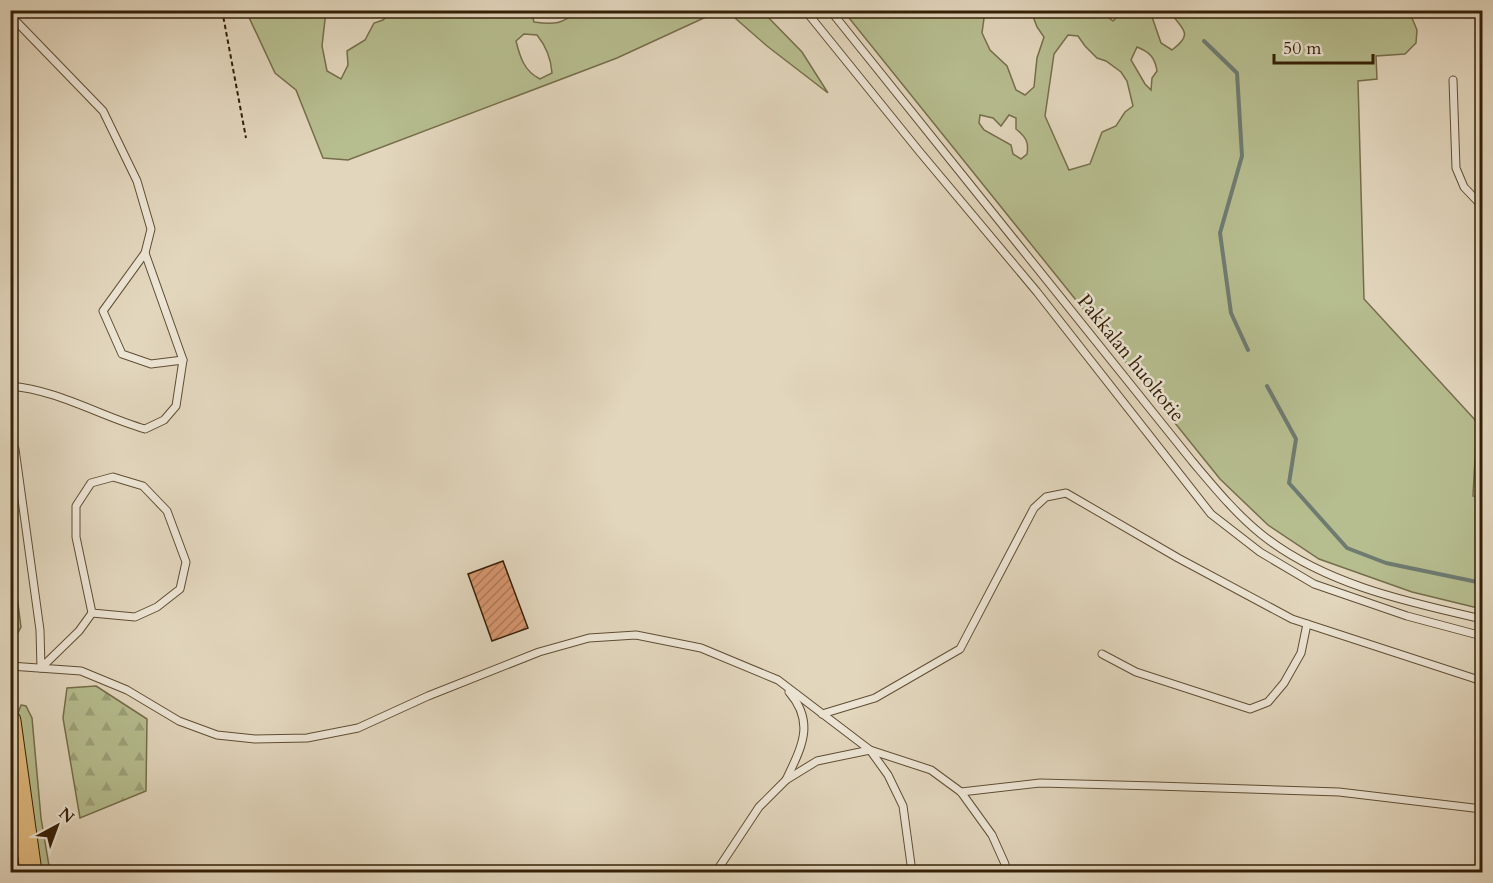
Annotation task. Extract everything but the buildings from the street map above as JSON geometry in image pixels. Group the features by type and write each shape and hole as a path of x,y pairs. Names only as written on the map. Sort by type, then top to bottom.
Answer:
{"main road":[{"path":"10,721 31,873"}],"lane":[{"path":"805,10 1037,292 1211,514 1260,552 1314,584 1407,616 1482,636"},
{"name":"Pakkalan huoltotie","path":"830,10 1192,461 1245,520 1276,545 1336,576 1388,595 1482,620"},
{"path":"10,15 103,111 137,181 151,229 145,253 103,311 122,354 151,364 183,360"},
{"path":"1453,80 1456,168 1464,187 1482,206"},
{"path":"11,384 49,393 120,422 145,429 164,420 176,406 183,360 145,253"},
{"path":"10,449 15,449 40,630 41,668"},
{"path":"41,668 79,631 92,613 76,537 76,506 91,483 113,477 143,486 168,511 186,562 180,589 157,607 135,617 92,613"},
{"path":"822,714 875,698 960,649 1034,508 1046,497 1066,493 1292,620 1482,681"},
{"path":"1102,654 1136,672 1250,709 1268,702 1284,682 1301,653 1306,624"},
{"path":"10,666 81,671 127,690 179,721 217,735 255,739 307,738 358,728 429,696 539,652 589,638 636,635 701,648 778,680 870,750 888,775 903,806 912,873"},
{"path":"778,680 799,703 806,726 803,745 786,780"},
{"path":"716,873 759,807 786,780 817,761 870,750 931,770 961,792 992,835 1005,864 1004,873"},
{"path":"961,792 1040,783 1156,786 1339,792 1482,809"}],"path":[{"path":"222,10 246,138"}],"green space":[{"path":"849,10 985,11 982,33 990,50 1007,66 1016,90 1025,95 1034,87 1037,58 1044,37 1031,11 1100,11 1113,21 1123,11 1150,11 1161,43 1172,50 1185,34 1170,11 1409,11 1417,30 1416,43 1405,54 1376,56 1377,79 1358,81 1364,299 1477,422 1473,496 1482,498 1482,609 1412,592 1319,559 1268,525 1220,479 845,13","holes":["1068,35 1078,36 1097,58 1106,61 1121,72 1127,81 1133,106 1125,112 1116,126 1102,132 1090,164 1069,170 1045,116 1054,54","1137,47 1149,53 1155,62 1157,71 1152,78 1151,90 1131,60","980,115 993,118 1001,126 1009,115 1016,118 1016,129 1024,137 1028,146 1027,154 1021,159 1013,154 1011,145 984,130 979,123"]},
{"path":"246,11 326,11 322,46 327,71 341,79 348,65 347,51 365,40 374,23 383,20 388,15 386,11 531,11 534,22 547,23 563,21 578,11 719,11 617,58 348,160 323,158 296,90 275,73","holes":["524,34 537,35 548,52 552,73 540,79 526,68 516,41"]},
{"path":"727,11 762,11 802,52 828,93 767,46"},
{"path":"10,542 21,627 16,636 11,628"},
{"path":"96,686 147,719 146,791 80,818 63,718 67,688"},
{"path":"21,705 26,706 32,718 41,818 50,872 40,872 18,713"},
{"path":"11,798 21,872 11,872"}],"waterway":[{"path":"1204,41 1237,73 1242,156 1220,233 1231,313 1248,350"},
{"path":"1267,386 1296,439 1289,483 1347,548 1386,563 1482,583"}]}
